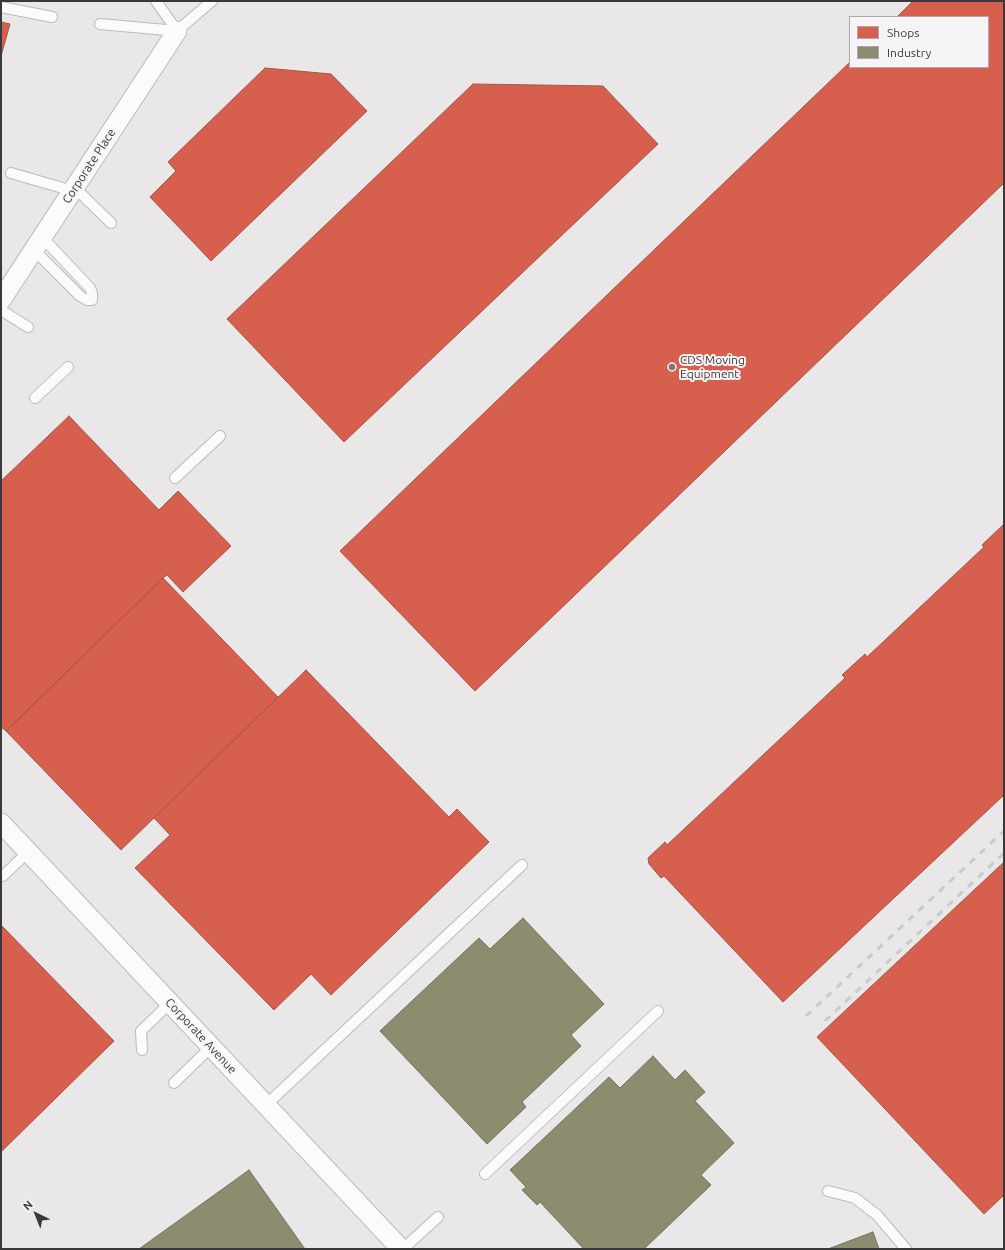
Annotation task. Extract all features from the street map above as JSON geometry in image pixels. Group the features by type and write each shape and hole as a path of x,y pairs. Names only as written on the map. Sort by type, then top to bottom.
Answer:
{"street":[{"name":"Corporate Place","path":"1,300 177,31"},
{"name":"Corporate Avenue","path":"1,823 402,1249"}],"lane":[{"path":"156,1 177,31"},
{"path":"100,24 177,31 212,1"},
{"path":"1,7 52,17"},
{"path":"11,173 74,189 111,222"},
{"path":"38,243 90,288 92,300 87,300 80,296 38,243"},
{"path":"1,310 28,327"},
{"path":"35,398 68,367"},
{"path":"175,478 220,436"},
{"path":"3,876 28,852"},
{"path":"266,1105 522,865"},
{"path":"142,1050 141,1031 170,1003"},
{"path":"485,1174 658,1011"},
{"path":"174,1083 212,1047"},
{"path":"828,1190 855,1198 877,1215 906,1249"},
{"path":"402,1249 438,1217"}],"building: Shops":[{"name":"CDS Moving Equipment","path":"913,1 1004,1 1004,183 475,691 340,551 849,63 849,68 989,68 989,16 898,16"},
{"path":"1,22 10,24 1,56"},
{"path":"265,68 331,74 367,111 211,261 150,197 176,171 168,162"},
{"path":"473,84 603,86 658,144 344,442 227,319"},
{"path":"69,416 159,510 178,491 231,546 183,592 167,575 163,578 6,731 1,727 1,481"},
{"path":"1004,524 1004,795 783,1002 664,876 661,878 649,864 648,858 665,842 667,845 845,678 842,675 865,654 867,657 984,547 982,545"},
{"path":"163,578 278,697 121,850 6,731"},
{"path":"306,670 449,817 457,809 489,842 331,995 311,974 274,1010 135,868 170,835 154,818"},
{"path":"1004,862 1004,1195 984,1214 817,1037"},
{"path":"1,925 114,1041 1,1152"}],"building: Industry":[{"path":"523,918 604,1004 571,1035 581,1046 522,1102 526,1107 487,1144 380,1031 479,938 490,949"},
{"path":"653,1056 675,1080 685,1070 705,1092 695,1101 734,1143 701,1175 711,1185 644,1249 581,1249 583,1248 540,1202 537,1205 522,1190 526,1187 510,1170 609,1077 620,1088"},
{"path":"249,1170 305,1249 139,1249"},
{"path":"873,1232 879,1249 828,1249"}],"railway":[{"path":"806,1016 1004,831"},
{"path":"825,1021 1004,853"}],"place":[{"name":"CDS Moving Equipment","path":"672,367"}]}
